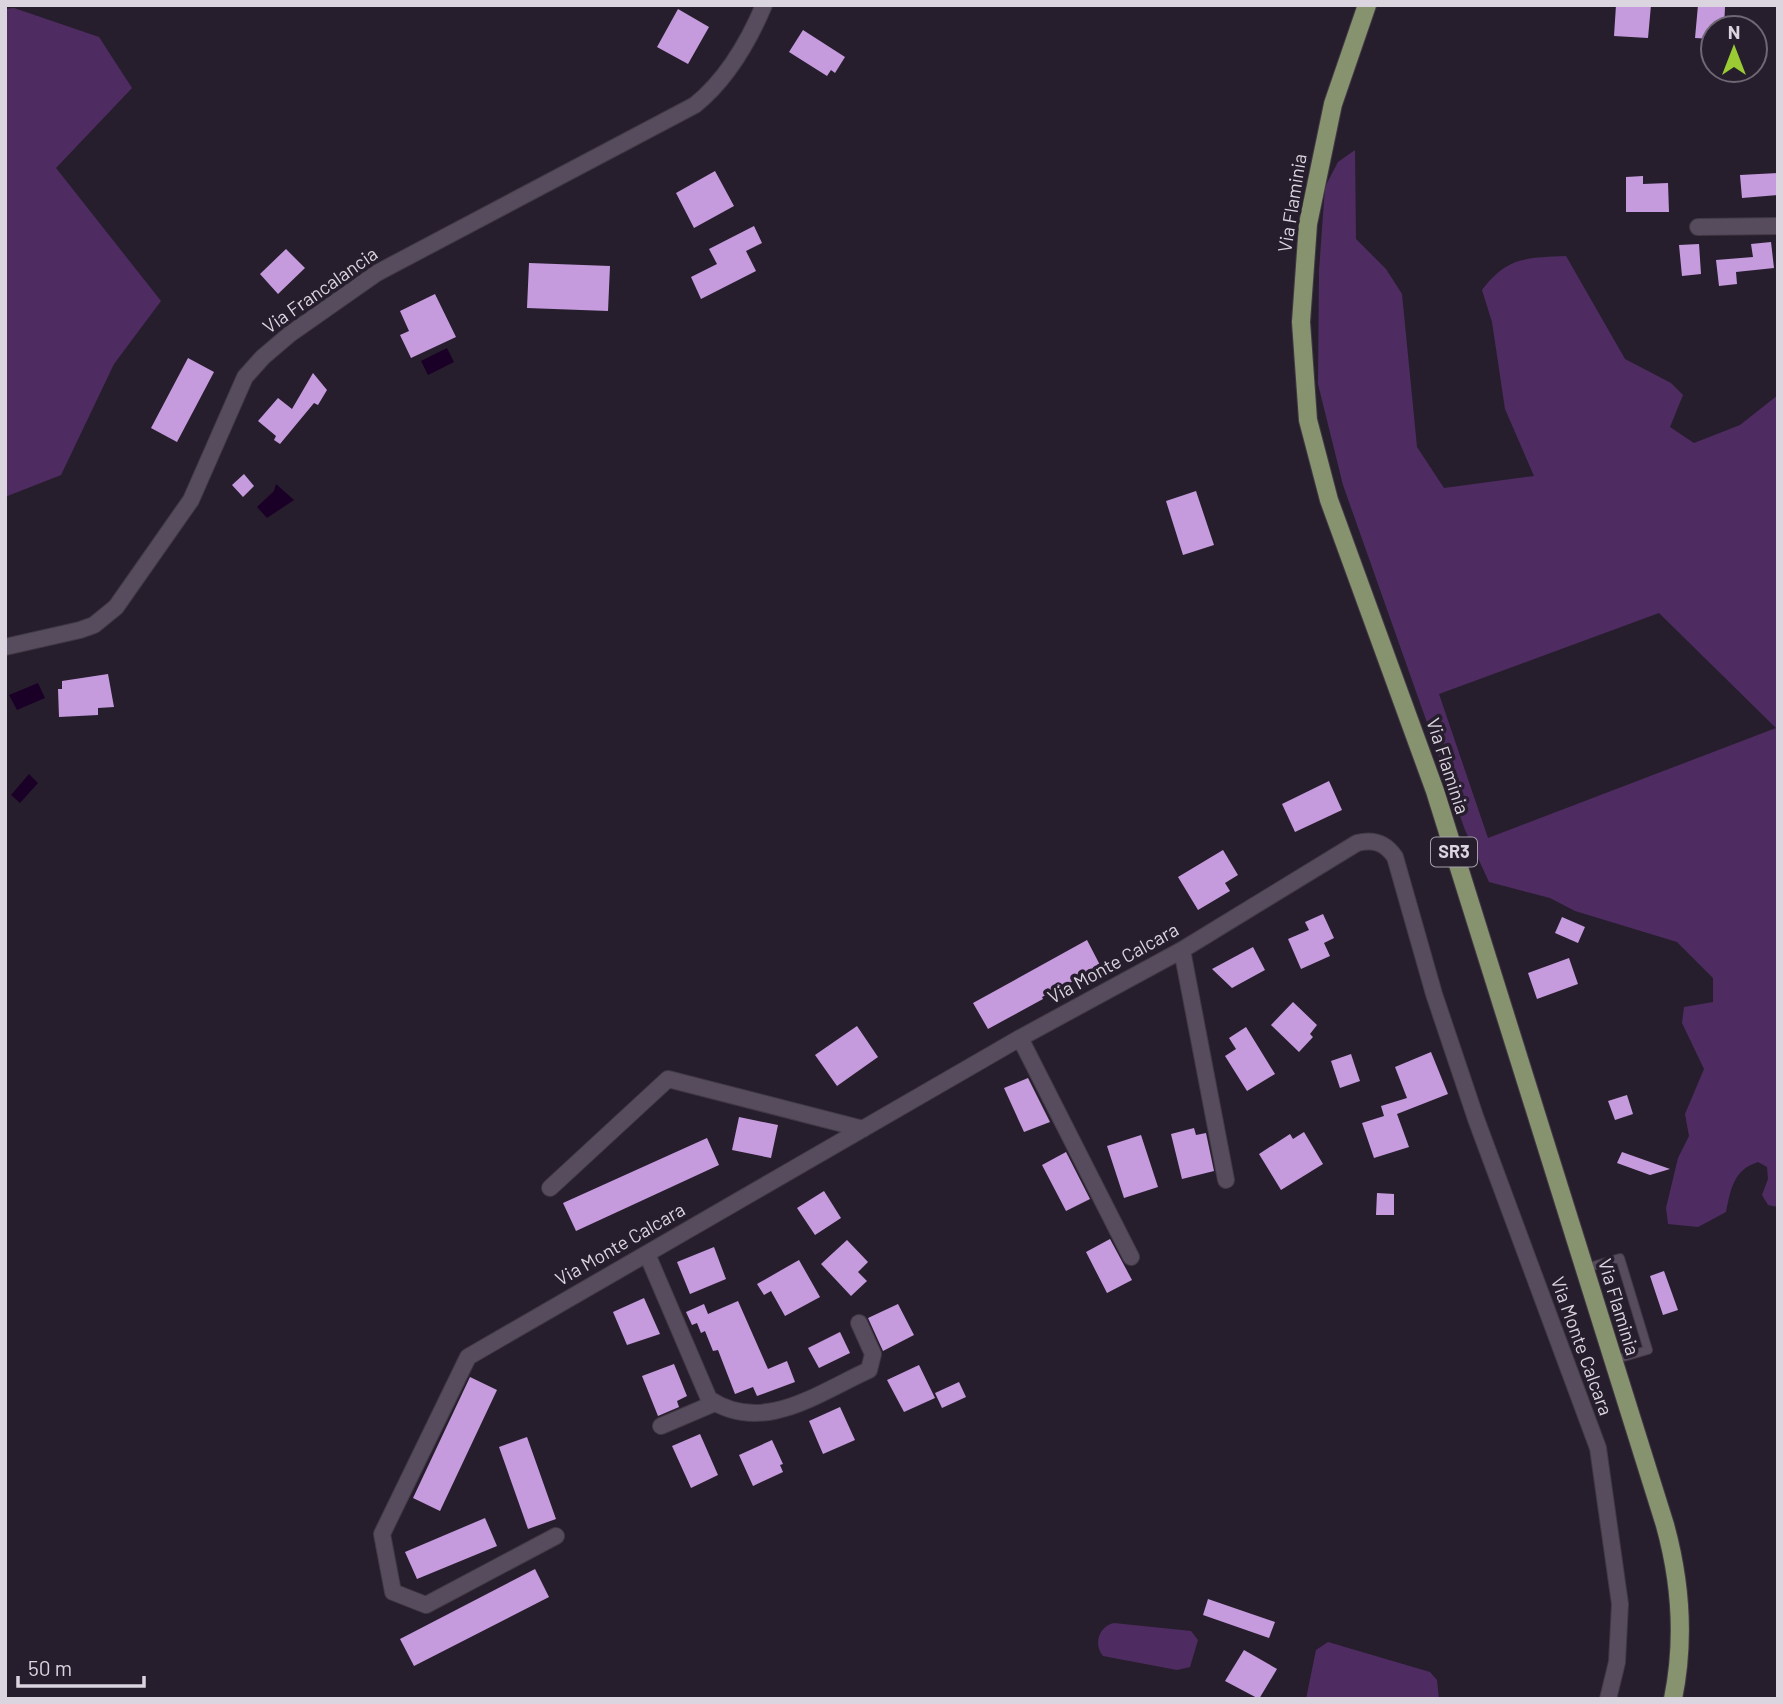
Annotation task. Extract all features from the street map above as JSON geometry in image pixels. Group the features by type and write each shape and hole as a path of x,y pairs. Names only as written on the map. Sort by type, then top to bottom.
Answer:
{"main road":[{"name":"Via Flaminia","path":"1367,5 1333,104 1308,224 1302,286 1301,354 1308,420 1329,500 1435,791 1665,1525 1675,1568 1681,1634 1673,1699"}],"street":[{"name":"Via Francalancia","path":"5,647 88,627 105,617 124,598 191,500 242,384 273,348 366,280 695,105 711,91 737,58 764,5"},
{"path":"1698,227 1778,226"},
{"name":"Via Monte Calcara","path":"556,1536 426,1605 393,1592 382,1534 468,1357 1020,1038 1182,950 1357,844 1380,843 1395,857 1434,993 1476,1119 1598,1448 1620,1604 1618,1649 1608,1699"},
{"path":"1182,950 1226,1180"},
{"path":"1020,1038 1130,1257"},
{"path":"550,1188 668,1079 863,1129"},
{"path":"647,1254 709,1399 725,1410 742,1414 776,1413 869,1370 873,1354 859,1323"},
{"path":"661,1426 715,1402"}],"lane":[{"path":"1584,1268 1620,1258 1648,1350 1613,1360"}],"shaded area":[{"path":"14,8 99,37 132,88 56,168 161,301 114,364 61,475 5,497 5,9"},
{"path":"1355,150 1356,239 1386,269 1402,294 1417,447 1444,488 1534,476 1505,409 1492,322 1482,290 1501,271 1519,261 1566,256 1625,359 1671,383 1683,395 1670,427 1694,443 1740,425 1778,395 1778,1207 1768,1205 1762,1195 1768,1179 1767,1167 1758,1162 1738,1175 1726,1212 1698,1227 1668,1224 1666,1208 1678,1158 1689,1136 1685,1114 1704,1069 1682,1023 1684,1007 1713,1002 1713,978 1677,942 1575,911 1550,898 1489,882 1465,830 1343,485 1318,384 1319,271 1325,187 1338,162","holes":["1659,613 1776,728 1488,838 1439,694"]},
{"path":"447,348 454,362 428,375 421,361"},
{"path":"276,484 294,500 267,518 257,507 274,491"},
{"path":"38,683 45,698 17,710 9,695"},
{"path":"29,774 38,783 20,803 11,795"},
{"path":"1114,1623 1191,1631 1198,1640 1190,1667 1177,1670 1103,1656 1098,1646 1099,1636 1105,1628"},
{"path":"1328,1642 1430,1672 1437,1680 1439,1699 1306,1699 1316,1650"}],"building":[{"path":"1616,5 1651,5 1648,38 1614,36"},
{"path":"1698,5 1725,7 1725,14 1699,14 1699,38 1695,38"},
{"path":"678,9 709,27 688,64 657,47"},
{"path":"803,30 845,57 835,73 831,70 827,76 789,52"},
{"path":"715,171 734,206 694,228 676,193"},
{"path":"1778,173 1778,195 1742,198 1740,175"},
{"path":"1643,176 1643,184 1668,183 1669,212 1626,212 1626,177"},
{"path":"754,226 762,243 746,251 756,271 701,299 691,277 717,264 709,249"},
{"path":"1771,242 1774,268 1736,272 1737,284 1719,286 1716,260 1753,257 1751,244"},
{"path":"1699,244 1701,274 1682,276 1679,245"},
{"path":"286,249 305,268 278,294 260,274"},
{"path":"529,263 610,266 608,311 527,308"},
{"path":"435,294 456,337 411,358 400,335 409,331 400,311"},
{"path":"188,358 214,372 177,442 151,428"},
{"path":"313,373 327,390 318,405 314,403 280,444 274,440 276,436 258,421 278,398 292,409"},
{"path":"244,474 254,486 243,497 232,485"},
{"path":"1196,491 1214,545 1183,555 1166,501"},
{"path":"108,674 114,707 98,708 98,715 59,717 58,689 62,689 62,681"},
{"path":"1329,781 1342,810 1295,832 1282,804"},
{"path":"1223,850 1238,875 1225,883 1230,891 1198,910 1178,877"},
{"path":"1323,914 1334,938 1324,943 1330,956 1301,969 1288,939 1309,930 1305,922"},
{"path":"1562,917 1585,927 1578,943 1555,933"},
{"path":"1087,940 1101,967 988,1029 973,1003"},
{"path":"1253,947 1265,970 1232,988 1212,969"},
{"path":"1569,958 1578,984 1537,999 1528,973"},
{"path":"1293,1002 1317,1025 1310,1034 1313,1037 1299,1052 1271,1025"},
{"path":"857,1026 878,1057 837,1086 815,1055"},
{"path":"1246,1027 1275,1074 1247,1091 1225,1056 1236,1049 1229,1038"},
{"path":"1431,1052 1448,1094 1397,1114 1409,1147 1374,1158 1362,1123 1384,1116 1381,1106 1407,1098 1395,1067"},
{"path":"1351,1054 1360,1081 1340,1088 1331,1061"},
{"path":"1028,1078 1050,1122 1024,1132 1004,1088"},
{"path":"1627,1095 1633,1114 1615,1120 1608,1101"},
{"path":"739,1117 778,1125 771,1158 732,1150"},
{"path":"1194,1128 1196,1135 1206,1133 1214,1171 1182,1179 1171,1134"},
{"path":"1304,1132 1323,1164 1281,1190 1259,1154 1290,1134 1293,1139"},
{"path":"1141,1135 1158,1187 1124,1198 1107,1146"},
{"path":"707,1138 719,1165 576,1231 563,1203"},
{"path":"1066,1152 1090,1199 1066,1211 1042,1165"},
{"path":"1622,1152 1670,1169 1650,1175 1617,1163"},
{"path":"824,1191 841,1218 815,1235 797,1208"},
{"path":"1377,1193 1394,1194 1394,1215 1376,1215"},
{"path":"1110,1239 1132,1280 1107,1293 1086,1252"},
{"path":"847,1240 868,1262 858,1272 867,1281 851,1296 821,1264"},
{"path":"714,1247 726,1279 690,1294 677,1262"},
{"path":"799,1260 820,1297 785,1316 771,1291 764,1295 757,1284"},
{"path":"1664,1271 1678,1310 1663,1315 1650,1276"},
{"path":"644,1298 660,1334 627,1345 613,1312"},
{"path":"738,1301 768,1369 787,1361 795,1382 757,1396 753,1387 735,1394 718,1350 713,1351 705,1331 701,1333 697,1323 692,1325 686,1312 704,1304 708,1314"},
{"path":"898,1304 914,1335 883,1351 868,1318"},
{"path":"840,1332 850,1353 819,1368 808,1348"},
{"path":"674,1364 687,1396 677,1401 679,1407 658,1416 642,1376"},
{"path":"919,1365 935,1398 904,1412 887,1380"},
{"path":"470,1377 497,1390 440,1511 413,1498"},
{"path":"959,1382 966,1397 942,1408 935,1393"},
{"path":"840,1407 855,1440 823,1454 809,1421"},
{"path":"700,1434 718,1475 691,1488 672,1446"},
{"path":"527,1437 556,1519 528,1529 499,1447"},
{"path":"772,1440 783,1464 780,1465 783,1472 753,1486 739,1455"},
{"path":"485,1518 497,1546 417,1579 405,1552"},
{"path":"535,1569 549,1597 414,1666 400,1639"},
{"path":"1208,1599 1275,1622 1269,1638 1203,1615"},
{"path":"1244,1650 1277,1669 1259,1699 1225,1681"}]}
